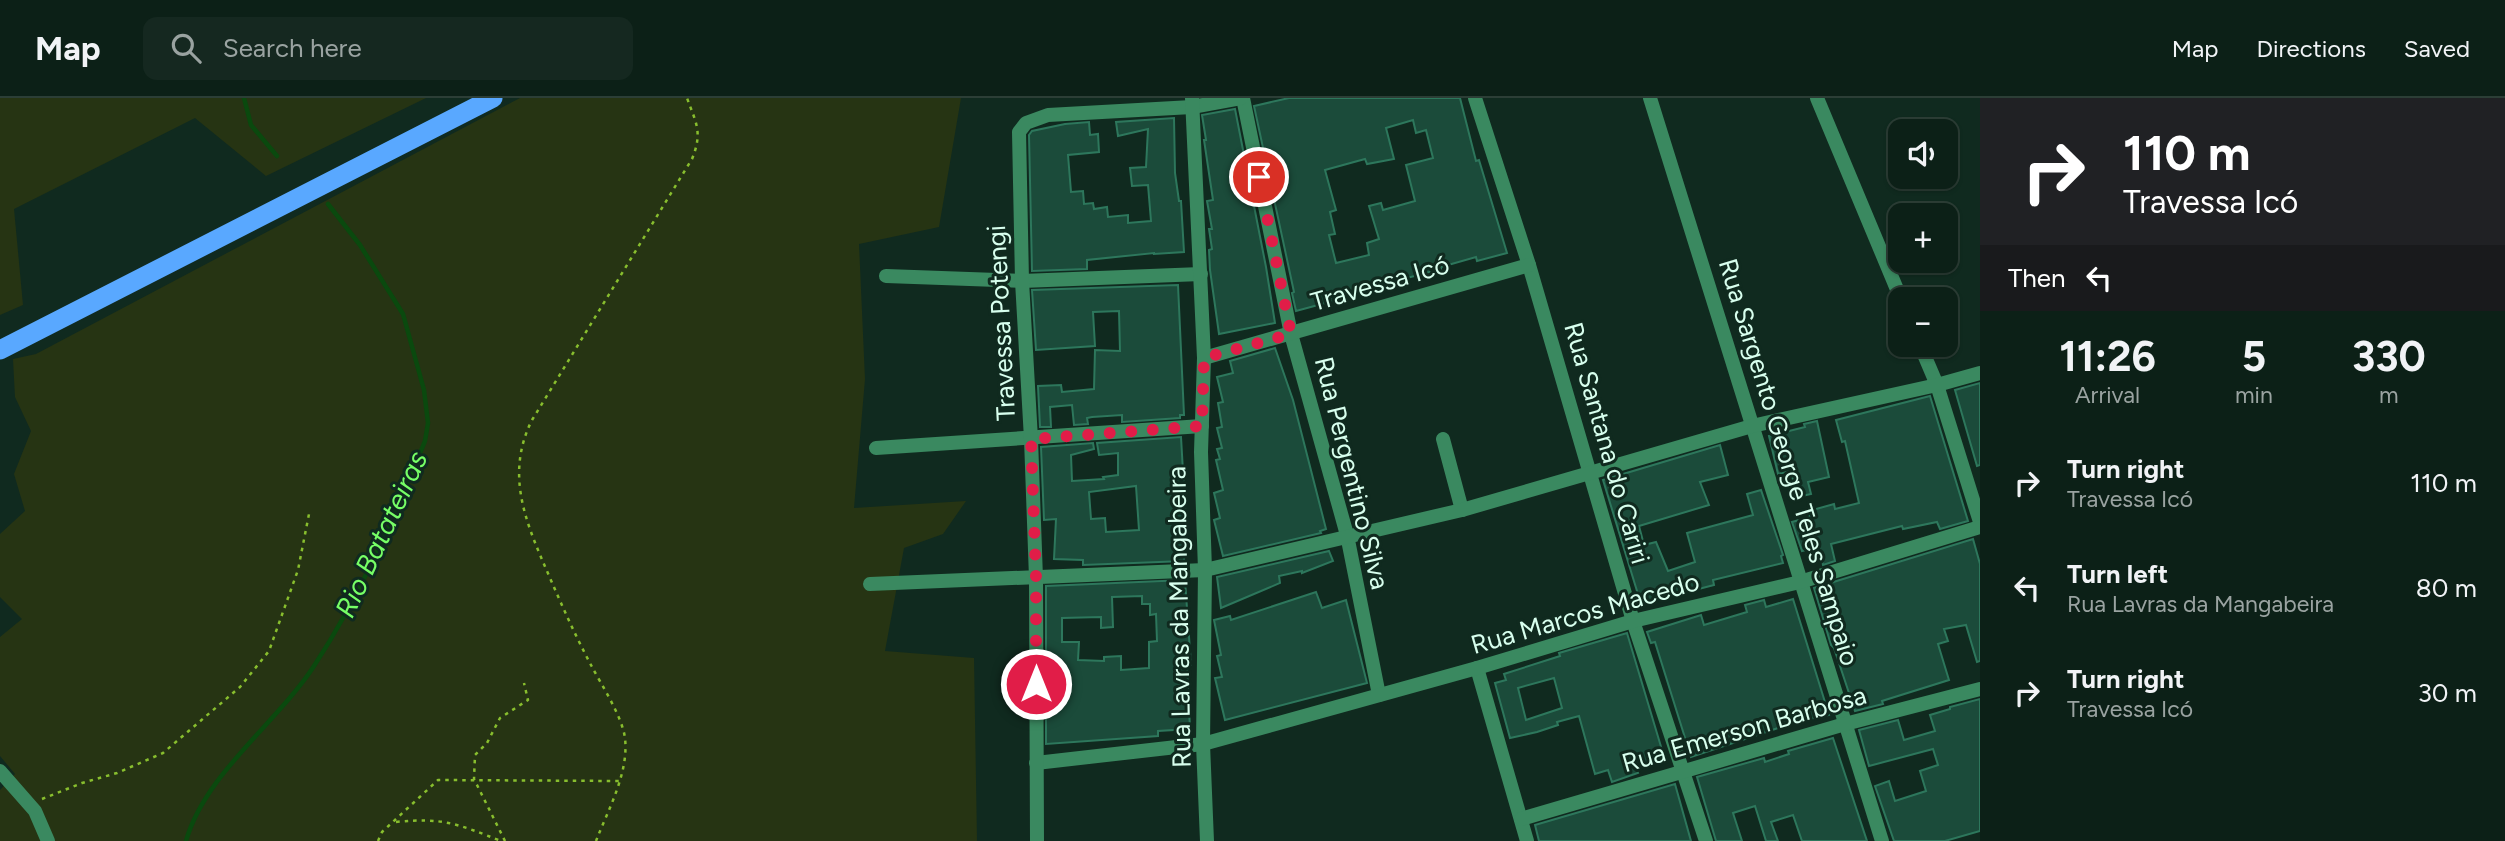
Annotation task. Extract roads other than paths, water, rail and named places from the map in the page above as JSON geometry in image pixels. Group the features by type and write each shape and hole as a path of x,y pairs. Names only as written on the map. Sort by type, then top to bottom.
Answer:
{"highway":[{"path":"0,350 493,98"}],"street":[{"path":"1192,102 1242,98"},
{"name":"Rua Pergentino Silva","path":"1242,98 1291,334 1347,535 1379,695"},
{"name":"Rua Santana do Cariri","path":"1475,98 1529,265 1633,621 1706,841"},
{"name":"Rua Sargento George Teles Sampaio","path":"1650,98 1882,841"},
{"path":"1816,98 1896,287"},
{"name":"Travessa Potengi","path":"1037,841 1036,578 1018,132 1026,123 1048,115 1192,102"},
{"name":"Rua Lavras da Mangabeira","path":"1192,102 1204,358 1203,744 1207,841"},
{"name":"Travessa Icó","path":"1204,358 1529,265"},
{"path":"886,276 1022,281 1201,274"},
{"path":"1925,357 1937,385 1980,522"},
{"path":"870,584 1205,570 1462,510 1752,426 1980,373"},
{"path":"876,448 1202,426"},
{"path":"1443,439 1462,510"},
{"name":"Rua Marcos Macedo","path":"1036,763 1203,744 1477,668 1633,621 1800,582 1980,527"},
{"path":"1477,668 1527,841"},
{"name":"Rua Emerson Barbosa","path":"1521,819 1845,724 1980,689"},
{"path":"0,771 35,811 48,841"}],"waterway":[{"name":"Rio Batateiras","path":"244,98 251,125 277,156"},
{"name":"Rio Batateiras","path":"186,841 195,817 209,793 299,687 331,639 375,556 425,441 428,423 424,390 403,314 360,245 328,204"}]}
